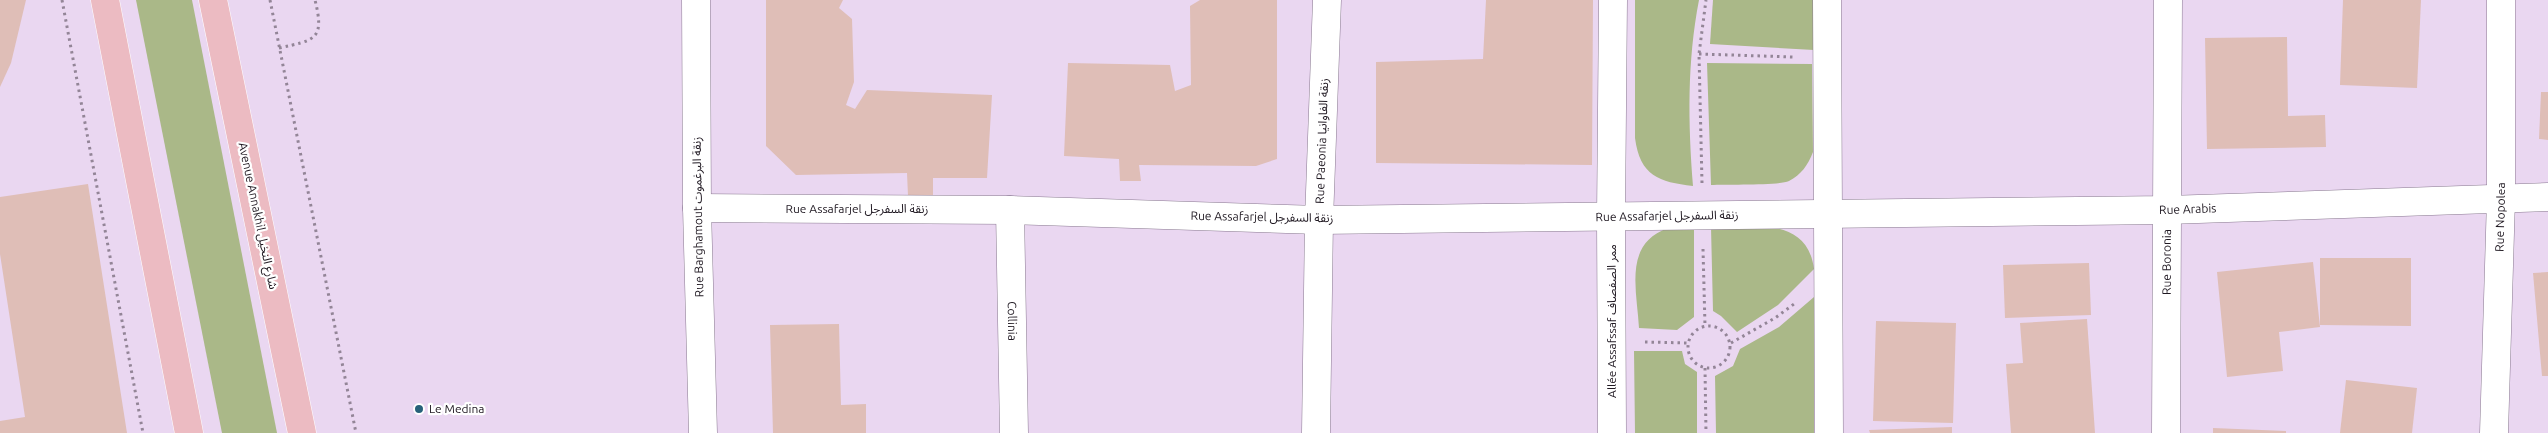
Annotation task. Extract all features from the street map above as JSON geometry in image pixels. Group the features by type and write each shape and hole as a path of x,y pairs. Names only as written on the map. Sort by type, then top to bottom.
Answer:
{"main road":[{"path":"105,0 189,433"},
{"name":"Avenue Annakhil شارع النخيل","path":"213,0 302,433"}],"street":[{"name":"Rue Barghamout زنقة البرغموت","path":"696,0 697,208 703,433"},
{"name":"Rue Paeonia زنقة الفاوانيا","path":"1316,433 1319,220 1327,0"},
{"name":"Allée Assafssaf ممر الصفصاف","path":"1612,433 1611,217 1614,0"},
{"path":"1827,0 1829,433"},
{"name":"Rue Boronia","path":"2166,433 2168,0"},
{"name":"Rue Nopolea","path":"2494,433 2502,199 2501,0"},
{"name":"Rue Arabis","path":"1827,213 2168,210 2548,197"},
{"name":"Rue Assafarjel زنقة السفرجل","path":"697,208 1010,210 1319,220 1827,213"},
{"name":"Collinia","path":"1010,210 1014,433"}],"path":[{"path":"62,0 143,433"},
{"path":"270,0 356,433"},
{"path":"279,48 309,42 315,35 320,20 315,0"},
{"path":"1705,326 1699,54 1706,0"},
{"path":"1699,54 1827,58"},
{"path":"1730,343 1775,318 1803,297 1828,273"},
{"path":"1705,326 1721,329 1730,343 1728,359 1722,365 1705,368 1697,365 1692,358 1688,343 1691,335 1705,326"},
{"path":"1612,341 1688,343"},
{"path":"1705,368 1706,433"}],"green space":[{"path":"136,0 192,0 277,433 222,433"},
{"path":"1635,0 1699,0 1692,46 1690,93 1693,186 1661,179 1653,175 1641,161 1635,138"},
{"path":"1713,0 1813,0 1814,50 1710,44"},
{"path":"1707,63 1812,64 1813,152 1801,173 1783,183 1711,185"},
{"path":"1759,226 1789,232 1801,240 1809,252 1814,269 1778,305 1737,332 1721,316 1713,311 1711,227"},
{"path":"1668,228 1694,228 1694,317 1677,330 1639,328 1635,284 1639,257 1644,245 1654,235"},
{"path":"1814,297 1814,433 1716,433 1715,376 1733,366 1740,349 1779,327"},
{"path":"1634,351 1682,351 1685,364 1697,372 1697,433 1635,433"}],"building":[{"path":"0,0 26,0 11,63 0,87"},
{"path":"766,0 843,0 839,8 852,19 854,82 846,105 855,109 867,90 992,95 987,178 933,178 933,201 908,196 907,173 796,175 766,146"},
{"path":"1200,0 1277,0 1277,159 1256,166 1139,165 1141,181 1120,181 1119,159 1064,156 1068,63 1170,65 1175,91 1191,85 1190,6"},
{"path":"1486,0 1593,0 1592,165 1376,163 1376,62 1483,59"},
{"path":"2343,0 2421,0 2417,88 2340,85"},
{"path":"2287,37 2288,116 2325,115 2326,147 2207,149 2205,38"},
{"path":"2541,92 2548,92 2548,140 2539,139"},
{"path":"88,184 127,433 0,433 0,421 25,417 0,254 0,197"},
{"path":"2320,258 2411,258 2411,326 2320,325"},
{"path":"2313,262 2320,327 2279,332 2283,371 2227,377 2217,272"},
{"path":"2089,263 2091,315 2005,318 2003,265"},
{"path":"2548,272 2548,376 2542,376 2533,273"},
{"path":"2087,319 2095,433 2011,433 2006,364 2023,363 2020,323"},
{"path":"1876,321 1956,323 1953,423 1873,421"},
{"path":"839,324 841,405 866,404 866,433 773,433 770,325"},
{"path":"2346,380 2417,388 2412,433 2340,433"},
{"path":"1952,427 1952,433 1870,433 1869,430"},
{"path":"2213,428 2286,431 2286,433 2213,433"}],"place":[{"name":"Le Medina","path":"419,409"}]}
